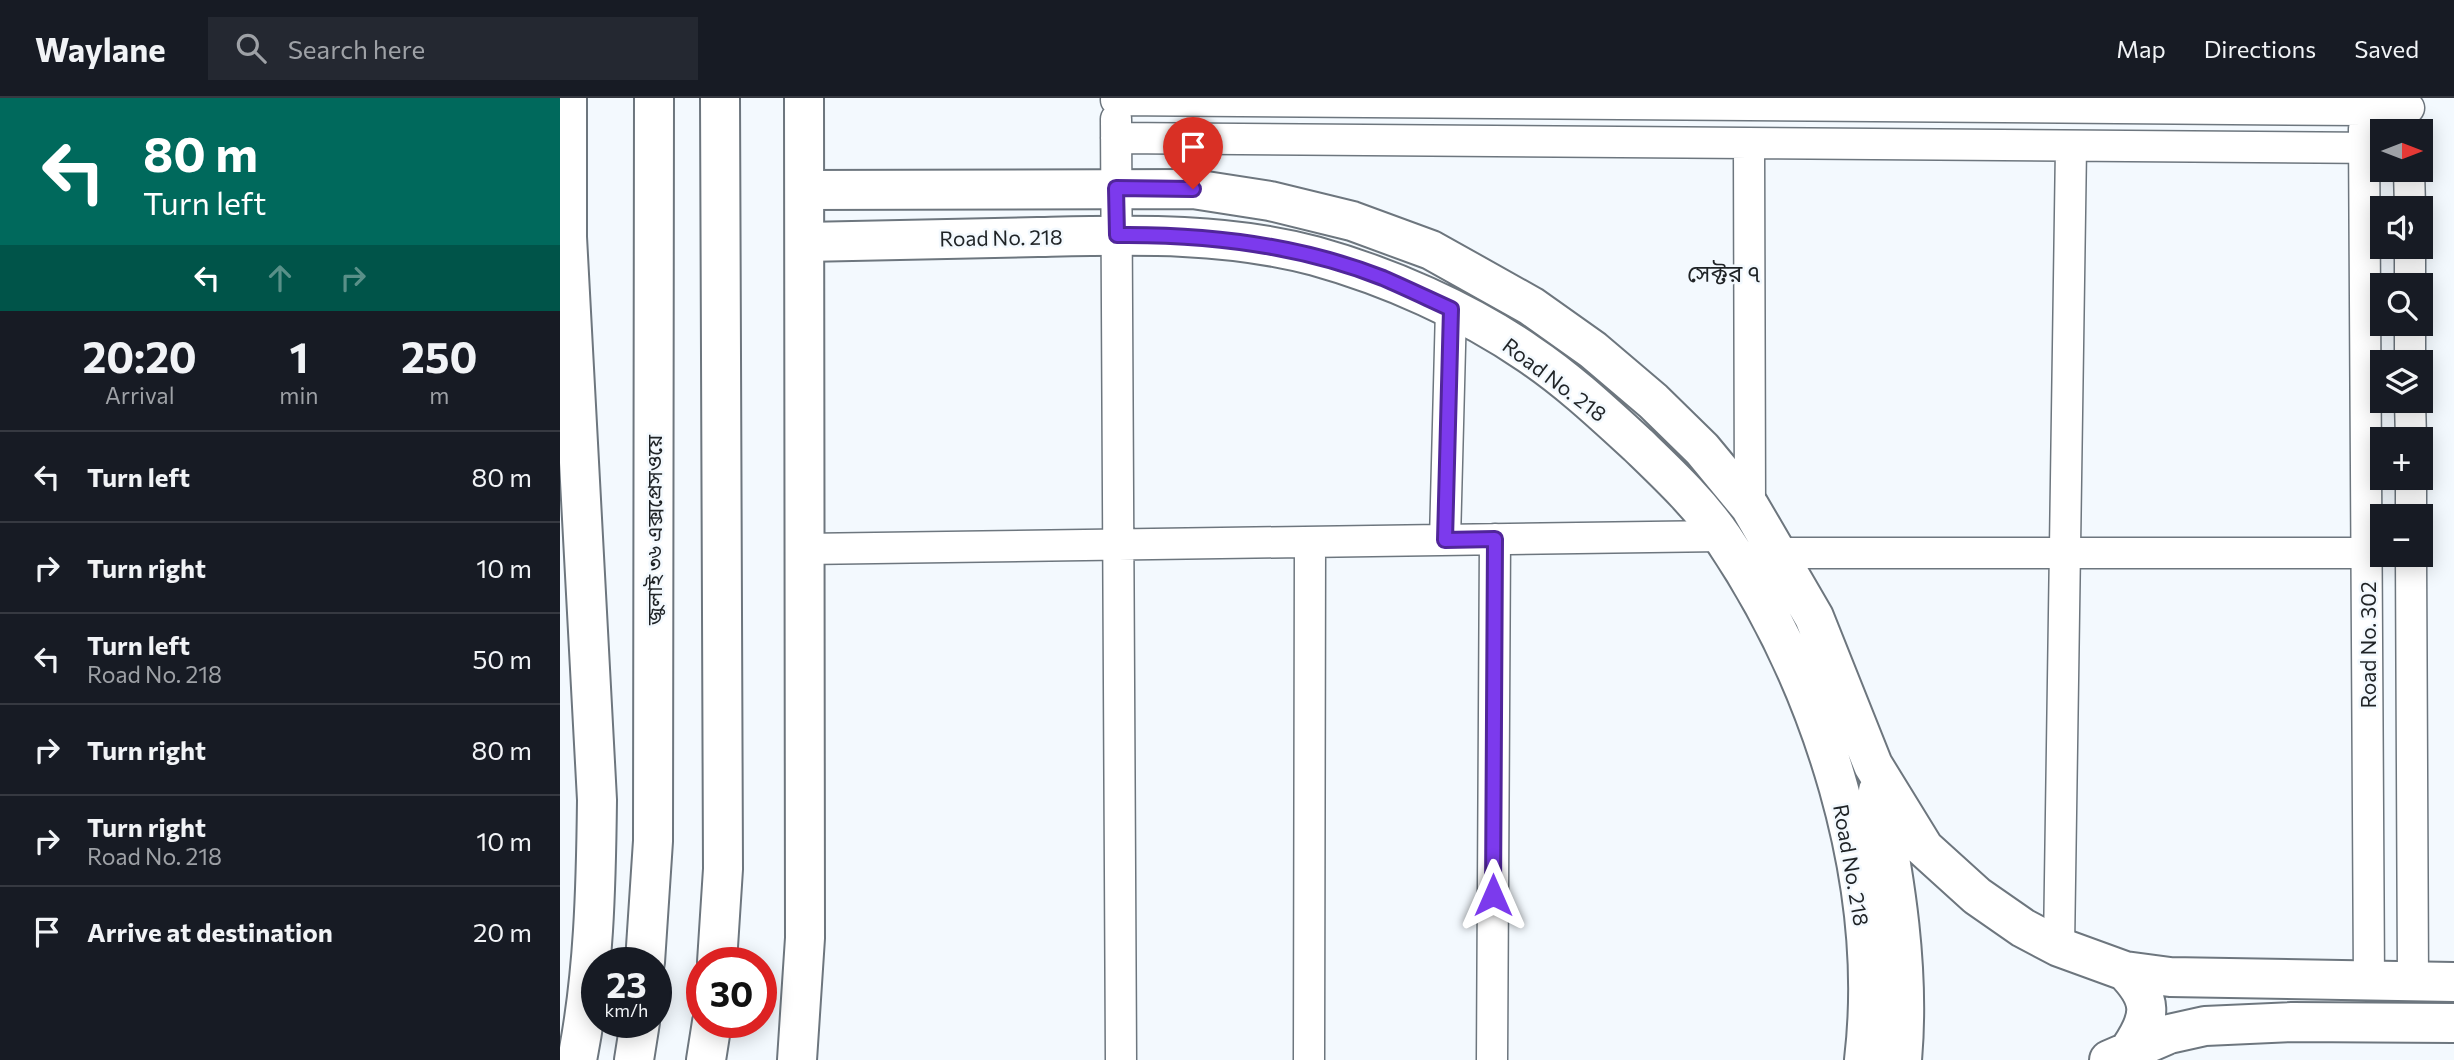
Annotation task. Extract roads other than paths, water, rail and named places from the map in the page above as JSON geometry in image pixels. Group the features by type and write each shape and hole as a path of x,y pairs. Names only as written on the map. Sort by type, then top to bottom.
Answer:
{"main road":[{"path":"567,98 564,237 597,800 596,892 584,1027 577,1060"},
{"name":"জুলাই ৩৬ এক্সপ্রেসওয়ে","path":"646,947 653,841 654,98"},
{"path":"718,947 723,869 720,98"},
{"path":"797,1060 805,938 804,98"},
{"name":"Road No. 218","path":"805,190 1193,189 1270,201 1352,221 1431,250 1531,306 1593,350 1653,401 1702,449 1750,507 1814,618 1873,765 1924,848 1977,896 2023,928 2059,947 2125,971 2170,977 2454,982"},
{"name":"Road No. 218","path":"805,242 1117,235 1233,240 1314,256 1382,278 1451,309 1529,353 1596,406 1679,485 1722,536 1774,624 1836,776 1856,861 1866,947 1867,1031 1864,1060"},
{"path":"1836,776 1873,765"},
{"name":"Road No. 218","path":"1873,765 1893,867 1902,938 1902,1060"},
{"path":"2120,1055 2143,1029 2147,1008 2142,989 2125,971"},
{"path":"2169,1034 2170,977"},
{"path":"2120,1055 2169,1034 2205,1026 2292,1022 2454,1023"},
{"path":"634,1060 637,1038"},
{"path":"706,1060 709,1038"}],"street":[{"path":"1121,1060 1116,99 2364,104 2409,112"},
{"name":"Road No. 302","path":"2364,104 2370,133"},
{"path":"1116,138 2370,148"},
{"path":"1749,144 1750,507"},
{"path":"2059,947 2071,147"},
{"name":"Road No. 302","path":"2368,982 2366,553 2372,182"},
{"path":"1445,540 1451,309"},
{"path":"804,549 1722,536"},
{"path":"1492,1060 1495,539"},
{"path":"1309,1060 1310,541"},
{"path":"1776,553 2366,553"},
{"path":"2411,567 2413,981"}],"district":[{"name":"সেক্টর ৭","path":"1724,272"}]}
